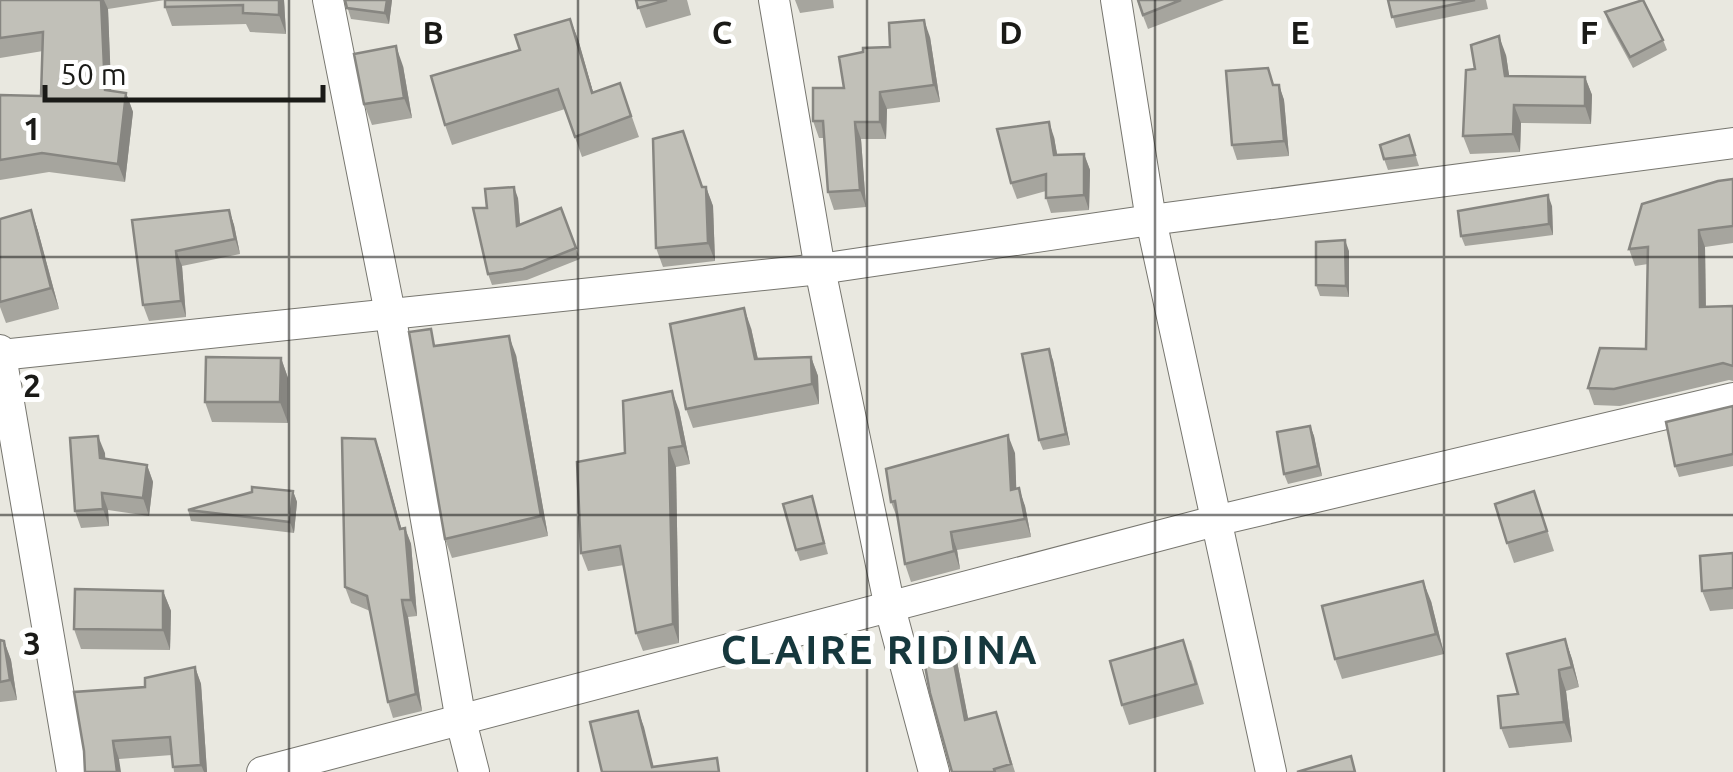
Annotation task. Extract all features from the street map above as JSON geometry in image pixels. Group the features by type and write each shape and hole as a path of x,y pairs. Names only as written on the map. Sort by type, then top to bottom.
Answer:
{"street":[{"path":"328,0 474,772"},
{"path":"774,0 820,269 890,608 934,772"},
{"path":"1116,0 1151,220 1270,772"},
{"path":"72,772 0,353 820,269 1151,220 1733,143"},
{"path":"262,772 1215,521 1733,398"}],"building":[{"path":"0,0 101,0 105,90 126,93 118,164 42,153 0,160 0,95 41,96 43,32 0,38"},
{"path":"165,0 279,0 279,15 243,13 243,5 165,7"},
{"path":"345,0 387,0 385,13 347,8"},
{"path":"636,0 667,0 638,8"},
{"path":"1138,0 1181,0 1143,15"},
{"path":"1388,0 1475,0 1392,17"},
{"path":"1643,0 1663,40 1630,57 1605,12"},
{"path":"570,19 592,93 620,83 631,116 575,137 558,89 445,125 431,76 520,50 515,35"},
{"path":"924,20 934,85 880,92 880,122 855,122 860,190 828,192 823,121 813,121 813,88 844,88 839,57 863,52 863,48 890,47 889,23"},
{"path":"1499,36 1505,76 1585,77 1585,106 1514,105 1513,134 1463,136 1466,70 1475,69 1471,45"},
{"path":"396,46 404,98 364,104 354,54"},
{"path":"1268,68 1273,85 1279,85 1284,141 1232,145 1226,71"},
{"path":"1049,122 1054,155 1084,154 1084,195 1046,198 1046,174 1011,183 997,129"},
{"path":"683,131 702,187 706,187 708,243 656,248 653,139"},
{"path":"1409,135 1415,155 1384,159 1380,145"},
{"path":"1733,179 1733,226 1699,230 1700,307 1733,306 1733,366 1723,363 1614,389 1588,388 1600,348 1646,349 1648,247 1629,249 1642,204"},
{"path":"514,187 517,226 561,208 576,248 523,269 488,274 473,208 487,208 485,189"},
{"path":"1548,195 1549,224 1461,236 1458,211"},
{"path":"31,210 51,288 0,302 0,219"},
{"path":"229,210 235,239 176,251 181,301 143,305 132,220"},
{"path":"1345,240 1346,286 1316,285 1316,242"},
{"path":"744,308 755,359 811,357 812,384 686,409 670,324"},
{"path":"431,329 434,346 509,336 541,516 445,539 409,332"},
{"path":"1049,349 1066,434 1039,440 1022,354"},
{"path":"206,357 281,358 280,402 205,402"},
{"path":"672,391 683,446 669,448 673,624 636,633 620,546 581,553 577,462 625,453 623,401"},
{"path":"1733,406 1733,454 1675,466 1666,422"},
{"path":"1310,426 1318,466 1284,474 1277,432"},
{"path":"1008,435 1011,490 1019,488 1025,519 951,532 954,551 905,564 886,469"},
{"path":"98,436 100,458 147,465 143,498 102,493 103,509 75,511 70,438"},
{"path":"342,438 375,439 400,529 405,528 411,600 402,600 416,694 388,702 367,596 345,587"},
{"path":"252,487 293,491 290,522 188,510 252,492"},
{"path":"1534,491 1547,531 1507,543 1495,504"},
{"path":"812,496 824,543 796,550 783,504"},
{"path":"1733,553 1733,588 1702,591 1700,556"},
{"path":"1423,581 1436,634 1335,659 1322,606"},
{"path":"75,589 163,591 163,630 74,629"},
{"path":"948,632 965,720 996,712 1011,764 994,769 995,772 952,772 930,693 920,638"},
{"path":"1565,639 1572,667 1559,670 1564,722 1501,728 1498,696 1518,694 1507,654"},
{"path":"0,640 4,641 10,680 0,682"},
{"path":"1183,640 1196,684 1122,705 1110,661"},
{"path":"195,667 201,765 173,767 170,737 113,741 117,772 85,772 74,692 145,687 145,678"},
{"path":"638,711 652,767 717,758 719,772 602,772 590,722"},
{"path":"1351,756 1355,772 1297,772"}],"district":[{"name":"CLAIRE RIDINA","path":"880,650"}]}
